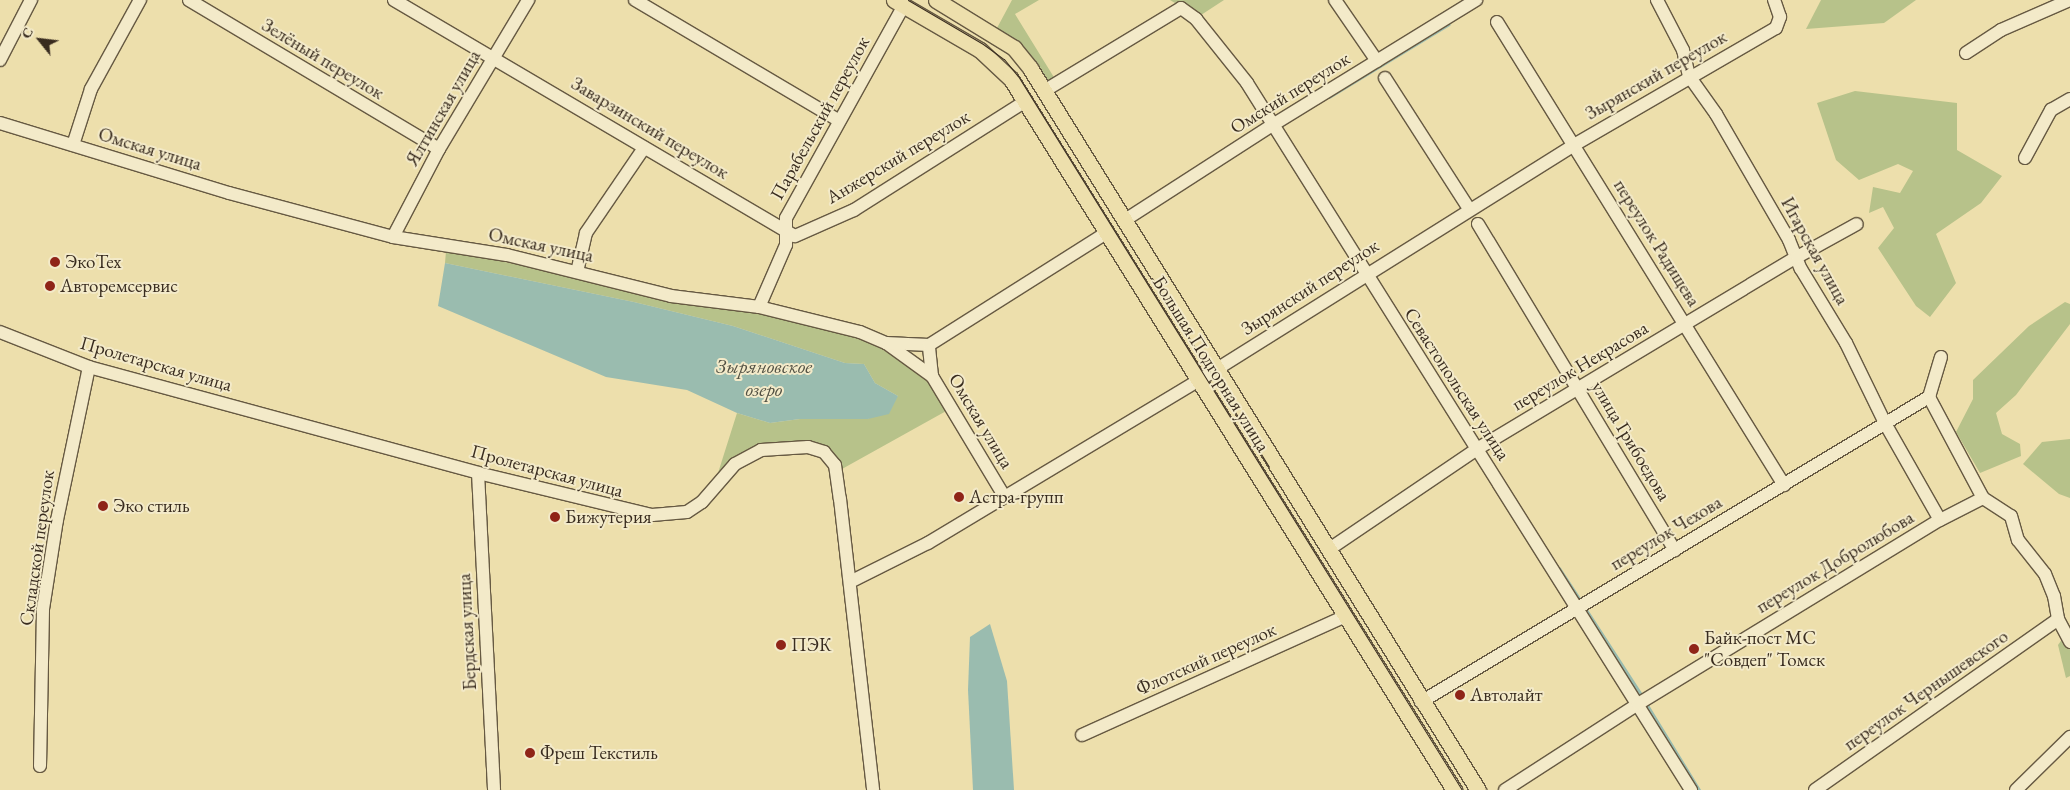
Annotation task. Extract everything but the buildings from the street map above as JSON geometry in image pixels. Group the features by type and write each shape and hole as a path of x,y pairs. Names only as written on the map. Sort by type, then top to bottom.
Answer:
{"main road":[{"name":"Большая Подгорная улица","path":"936,0 1014,48 1044,91 1478,790"},
{"name":"Большая Подгорная улица","path":"899,3 999,65 1026,101 1106,233 1454,790"}],"street":[{"path":"0,60 31,0"},
{"path":"73,145 90,89 140,0"},
{"name":"Зелёный переулок","path":"189,0 438,149"},
{"name":"Заварзинский переулок","path":"394,0 495,56 644,148 787,231"},
{"name":"Ялтинская улица","path":"393,236 438,149 528,0"},
{"path":"635,0 838,120"},
{"path":"1335,0 1376,61"},
{"name":"Омский переулок","path":"1125,220 1271,126 1476,0"},
{"name":"Игарская улица","path":"1657,0 1683,50 1689,76 1716,114 1797,257 1801,269 1846,343 1886,425 1940,520"},
{"name":"Зырянский переулок","path":"852,581 928,543 1198,381 1364,274 1574,145 1689,76 1776,28 1780,17 1774,0"},
{"path":"1966,53 2001,30 2070,0"},
{"name":"Парабельский переулок","path":"759,307 786,244 786,218 899,3"},
{"name":"Севастопольская улица","path":"1044,91 1181,8 1196,19 1246,83 1364,274 1477,449 1691,790"},
{"name":"переулок Радищева","path":"1497,22 1784,485"},
{"path":"1385,78 1469,209"},
{"path":"2025,158 2051,110 2070,98"},
{"name":"Анжерский переулок","path":"787,231 795,236 854,210 1026,101"},
{"name":"Омская улица","path":"0,123 229,193 393,236 507,256 671,296 759,307 860,332 886,343 932,376 1004,496"},
{"path":"577,272 586,233 644,148"},
{"name":"улица Грибоедова","path":"1478,224 1675,550"},
{"name":"переулок Некрасова","path":"1328,550 1477,449 1797,257 1858,224"},
{"path":"886,343 929,345 1106,233"},
{"name":"Пролетарская улица","path":"0,332 89,367 617,509 667,516 687,512 702,502 735,464 761,450 808,447 824,452 835,465 852,581 873,790"},
{"path":"929,345 932,376"},
{"path":"1941,357 1929,397 1983,498 2012,516 2018,540 2045,574 2054,596 2058,620 2070,642"},
{"name":"Складской переулок","path":"40,766 43,609 57,520 89,367"},
{"name":"переулок Чехова","path":"1422,702 1886,425 1929,397"},
{"name":"Бердская улица","path":"478,473 494,790"},
{"name":"переулок Добролюбова","path":"1505,790 1638,704 1940,520 1983,498"},
{"name":"Флотский переулок","path":"1082,735 1346,616"},
{"name":"переулок Чернышевского","path":"1815,790 2058,620"},
{"path":"2016,790 2070,737"}],"green space":[{"path":"1012,0 1039,0 1015,14 1055,79 1044,86 1016,44 997,28"},
{"path":"1170,0 1224,0 1198,17"},
{"path":"1821,0 1916,0 1884,23 1806,29"},
{"path":"1855,91 1957,103 1957,150 2002,176 1981,203 1936,234 1956,283 1930,317 1916,306 1878,248 1894,228 1883,207 1869,213 1873,187 1900,193 1913,171 1898,164 1859,180 1836,160 1817,103"},
{"path":"446,251 758,310 861,336 930,379 948,410 842,469 829,447 810,442 732,460 718,473 737,413 770,423 800,419 868,419 898,396 875,383 864,364 845,363 733,326 634,302 445,263"},
{"path":"2065,302 2070,304 2070,324 2016,395 1996,413 2002,434 2020,444 2021,456 1980,473 1956,432 1973,399 1973,380 2029,326"},
{"path":"2070,439 2070,498 2059,494 2023,464 2042,442"},
{"path":"2070,628 2070,676 2066,678 2058,645"}],"water":[{"name":"Зыряновское озеро","path":"445,263 634,302 733,326 845,363 864,364 875,383 898,396 889,414 868,419 800,419 770,423 737,413 687,390 606,377 438,306"},
{"path":"990,624 1007,681 1014,790 973,790 968,690 970,637"}],"waterway":[{"path":"1329,97 1449,24"},
{"path":"1559,568 1582,603"},
{"path":"1585,608 1642,696"},
{"path":"1647,705 1699,790"}],"tram line":[{"path":"908,0 983,44 1004,59 1018,76 1462,790"},
{"path":"1152,278 1269,467"}],"place":[{"name":"ЭкоТех","path":"55,262"},
{"name":"Авторемсервис","path":"50,286"},
{"name":"Астра-групп","path":"959,497"},
{"name":"Эко стиль","path":"103,506"},
{"name":"Бижутерия","path":"555,517"},
{"name":"ПЭК","path":"781,645"},
{"name":"Байк-пост MC \"Совдеп\" Томск","path":"1694,649"},
{"name":"Автолайт","path":"1460,695"},
{"name":"Фреш Текстиль","path":"530,753"}]}
